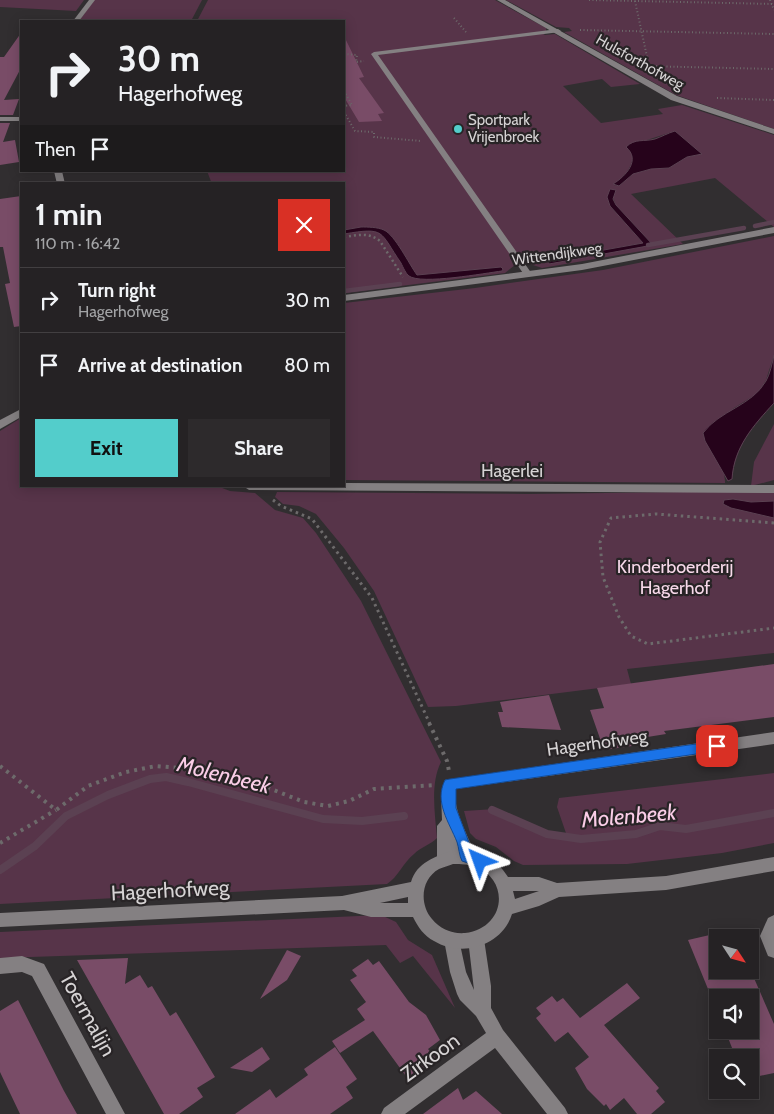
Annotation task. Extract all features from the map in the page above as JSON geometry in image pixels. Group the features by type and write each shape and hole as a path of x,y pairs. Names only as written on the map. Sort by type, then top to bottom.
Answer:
{"street":[{"path":"77,20 92,0"},
{"name":"Hulsforthofweg","path":"500,0 674,98 774,132"},
{"path":"0,119 20,119"},
{"name":"Wittendijkweg","path":"345,298 582,267 774,230"},
{"path":"0,425 20,413"},
{"name":"Hagerlei","path":"263,487 774,489"},
{"name":"Hagerhofweg","path":"450,784 774,738"},
{"path":"449,808 464,844 455,854 429,867 423,873 416,888 414,899 417,910 429,928 438,935 452,940 464,941 476,939 490,933 499,925 507,908 507,893 504,884 490,867 455,854 445,827 449,808 448,795 450,784"},
{"path":"504,884 539,884 557,890 666,883 774,864"},
{"name":"Hagerhofweg","path":"0,920 342,903 416,888"},
{"path":"507,908 539,899 557,890"},
{"name":"Hagerhofweg","path":"342,903 371,910 417,910"},
{"path":"774,923 768,936 774,950"},
{"path":"476,939 483,986 482,1010"},
{"path":"452,940 458,972 466,994 482,1010 497,1036 559,1114"},
{"name":"Toermalijn","path":"0,966 22,964 38,970 116,1114"},
{"name":"Zirkoon","path":"390,1114 497,1036"}],"lane":[{"path":"528,274 374,54 556,30"}],"path":[{"path":"589,0 773,4"},
{"path":"635,0 649,66"},
{"path":"770,0 774,10"},
{"path":"556,30 774,34"},
{"path":"345,54 357,55 356,62 377,60"},
{"path":"639,65 774,69"},
{"path":"345,94 352,105 345,106"},
{"path":"712,98 774,100"},
{"path":"345,114 355,131 374,132 374,138 435,140"},
{"path":"345,237 363,234 376,237 412,289"},
{"path":"0,843 56,810 88,786 126,772 156,766 190,769 256,783 304,802 328,806 349,801 374,789 450,784 447,760 372,598 312,519 305,514 278,506 263,487"},
{"path":"774,522 656,514 611,518 600,542 603,577 619,617 631,636 648,644 774,628"},
{"path":"0,766 56,810"}],"green space":[{"path":"0,0 84,0 76,11 0,7"},
{"path":"94,0 202,0 192,20 80,20"},
{"name":"Sportpark Vrijenbroek","path":"208,0 495,0 546,28 546,31 541,32 545,35 555,34 640,84 611,87 602,79 563,86 601,123 663,114 658,109 682,105 774,135 774,227 715,178 631,194 683,244 542,268 527,263 523,257 510,258 515,265 505,273 345,293 345,182 211,182 207,172 345,172 345,20 198,20","holes":["675,131 701,154 687,157 669,168 651,169 633,174 619,186 614,185 630,166 632,151 647,140","610,189 616,205 652,244 547,262 548,260 643,243 610,206"]},
{"path":"506,0 774,0 774,129 676,95 564,32 572,31 569,28 556,27"},
{"path":"774,236 774,355 766,380 758,393 734,408 703,433 723,470 725,483 345,480 345,303 475,288 603,270"},
{"path":"20,419 20,487 220,487 230,491 255,493 275,510 303,518 316,533 361,601 441,762 434,789 437,838 410,858 387,884 0,904 0,431"},
{"path":"774,424 774,480 751,486 754,462"},
{"name":"Kinderboerderij Hagerhof","path":"774,491 774,653 627,669 631,684 456,706 428,707 374,591 344,548 316,514 299,506 283,504 275,497 277,492 528,494"},
{"path":"774,773 774,843 722,853 627,864 523,865 514,861 496,847 476,839 470,833 464,811 495,809 517,820 557,835 567,836 557,807 559,798"},
{"path":"381,915 396,922 408,940 432,955 455,1008 413,956 400,963 386,945 0,958 0,932"}],"shaded area":[{"path":"675,131 702,154 687,157 669,168 651,169 633,174 619,186 613,184 623,177 632,162 630,152 626,147 629,144 655,139"},
{"path":"610,189 616,190 613,199 616,205 653,245 549,264 548,260 643,243 610,206 607,197"},
{"path":"372,227 384,230 393,238 417,275 501,267 503,269 502,271 454,278 416,278 407,274 389,244 380,234 368,231 345,234 345,230"},
{"path":"774,355 774,403 746,438 736,457 732,479 728,481 705,441 703,433 710,425 753,396 760,389 769,375"},
{"path":"733,499 751,502 774,501 774,518 731,508 723,504 724,500"}],"building":[{"path":"20,34 20,70 4,100 19,99 13,115 0,115 0,57 4,57"},
{"path":"345,38 364,77 359,78 384,113 378,114 382,121 359,122 345,99"},
{"path":"0,123 10,123 3,142 15,140 19,162 0,165"},
{"path":"20,196 20,326 14,327 5,284 10,283 3,247 0,247 0,199"},
{"path":"774,664 774,717 664,731 666,734 629,740 632,746 604,750 590,710 604,708 597,688"},
{"path":"549,695 561,730 502,727 498,712 503,712 500,702"},
{"path":"709,935 709,979 754,979 759,989 709,989 709,991 688,940"},
{"path":"287,950 301,956 287,980 260,999"},
{"path":"128,958 125,984 140,975 148,988 152,986 170,1016 176,1012 215,1077 197,1088 203,1097 179,1114 164,1114 77,960"},
{"path":"368,959 373,965 379,961 409,1002 426,1015 440,1040 428,1049 436,1059 408,1079 373,1031 340,1053 332,1041 365,1020 357,1009 366,1002 350,980 357,976 352,970"},
{"path":"627,983 640,998 604,1025 659,1088 656,1091 665,1102 651,1114 637,1114 624,1098 610,1110 606,1104 604,1106 587,1089 575,1068 589,1057 568,1032 555,1042 536,1018 541,1014 536,1008 552,996 557,1002 563,998 580,1018"},
{"path":"759,990 774,1024 774,1073 759,1076 759,1049 732,1049 729,1039 759,1039"},
{"path":"18,1000 77,1114 20,1114 0,1072 0,1011"},
{"path":"262,1047 270,1059 252,1072 230,1068"},
{"path":"335,1047 357,1079 346,1087 353,1098 330,1114 235,1114 270,1089 276,1098 308,1075 304,1069"},
{"path":"458,1088 463,1100 476,1091 502,1114 423,1114"}],"waterway":[{"path":"755,226 774,222"},
{"path":"648,245 744,228"},
{"path":"345,291 400,284"},
{"name":"Molenbeek","path":"0,870 35,846 66,816 108,795 150,779 166,777 188,782 323,819 362,821 404,816"},
{"name":"Molenbeek","path":"492,810 547,834 581,839 636,834 660,826 686,829 774,813"}],"place":[{"name":"Sportpark Vrijenbroek","path":"458,129"}],"route":[{"path":"480,861 467,857 458,827 449,808 448,795 450,784 717,746"}]}
